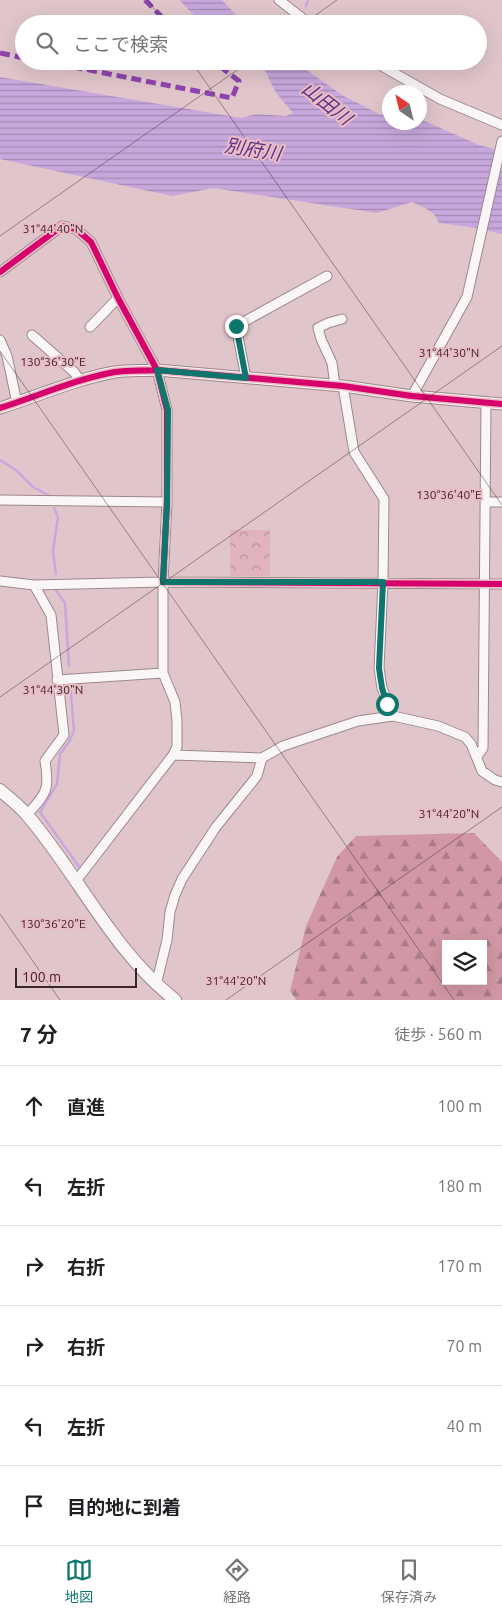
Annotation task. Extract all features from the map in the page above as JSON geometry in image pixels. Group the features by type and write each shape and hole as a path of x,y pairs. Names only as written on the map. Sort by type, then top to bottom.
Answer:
{"main road":[{"path":"0,790 27,815 76,881 122,948 156,985 175,1000"}],"street":[{"path":"279,0 298,15"},
{"path":"388,70 440,99 502,125"},
{"path":"412,396 467,297 502,142"},
{"path":"0,272 62,226 76,229 91,242 118,298 157,370 168,410 162,673 175,702 177,747 173,755 76,881"},
{"path":"246,378 236,326 327,276"},
{"path":"90,327 118,298"},
{"path":"342,319 318,328 339,385 354,452 384,499 379,668 382,688 393,716"},
{"path":"32,335 74,372 81,381"},
{"path":"0,340 7,356 16,403"},
{"path":"0,408 81,381 116,372 157,370 339,385 412,396 502,404"},
{"path":"477,757 483,748 486,403"},
{"path":"0,500 167,502"},
{"path":"486,502 502,502"},
{"path":"0,581 34,585 163,582 502,584"},
{"path":"27,815 45,794 48,779 45,761 64,735 51,615 34,585"},
{"path":"57,680 162,673"},
{"path":"173,755 262,758 283,746 358,721 393,716 456,732 471,744 482,771 502,782"},
{"path":"156,985 167,940 172,904 182,879 216,827 258,776 262,758"}],"green space":[{"path":"230,530 270,530 270,576 230,576"},
{"path":"474,833 502,862 502,1000 296,1000 290,991 306,926 337,857 356,836"}],"water":[{"path":"179,0 222,0 236,15 194,15"},
{"path":"264,70 307,70 342,95 382,114 382,130 427,130 427,122 479,145 502,151 502,234 477,228 439,223 434,214 412,202 377,213 213,188 172,196 0,159 0,77 241,118 256,114 286,116 293,113 273,87"}],"waterway":[{"path":"306,6 308,0"},
{"path":"0,460 16,470 33,487 50,496"},
{"path":"54,508 58,517 53,551 56,574"},
{"path":"56,590 65,603 69,666"},
{"path":"70,681 74,731 60,754 57,784 40,812 80,868"}],"marked path":[{"path":"145,0 160,15"},
{"path":"0,53 15,56"},
{"path":"89,70 232,98 239,81 225,70"}],"cycle path":[{"path":"0,272 62,226 76,229 91,242 118,298 157,370 167,410 167,502 163,582 502,584"},
{"path":"0,408 100,375 120,371 157,370 343,386 412,396 502,404"}],"route":[{"path":"236,326 246,378 157,370 168,410 167,502 163,582 383,582 379,668 387,704"}],"water label":[{"name":"山田川","path":"327,103"},
{"name":"別府川","path":"253,149"}]}
